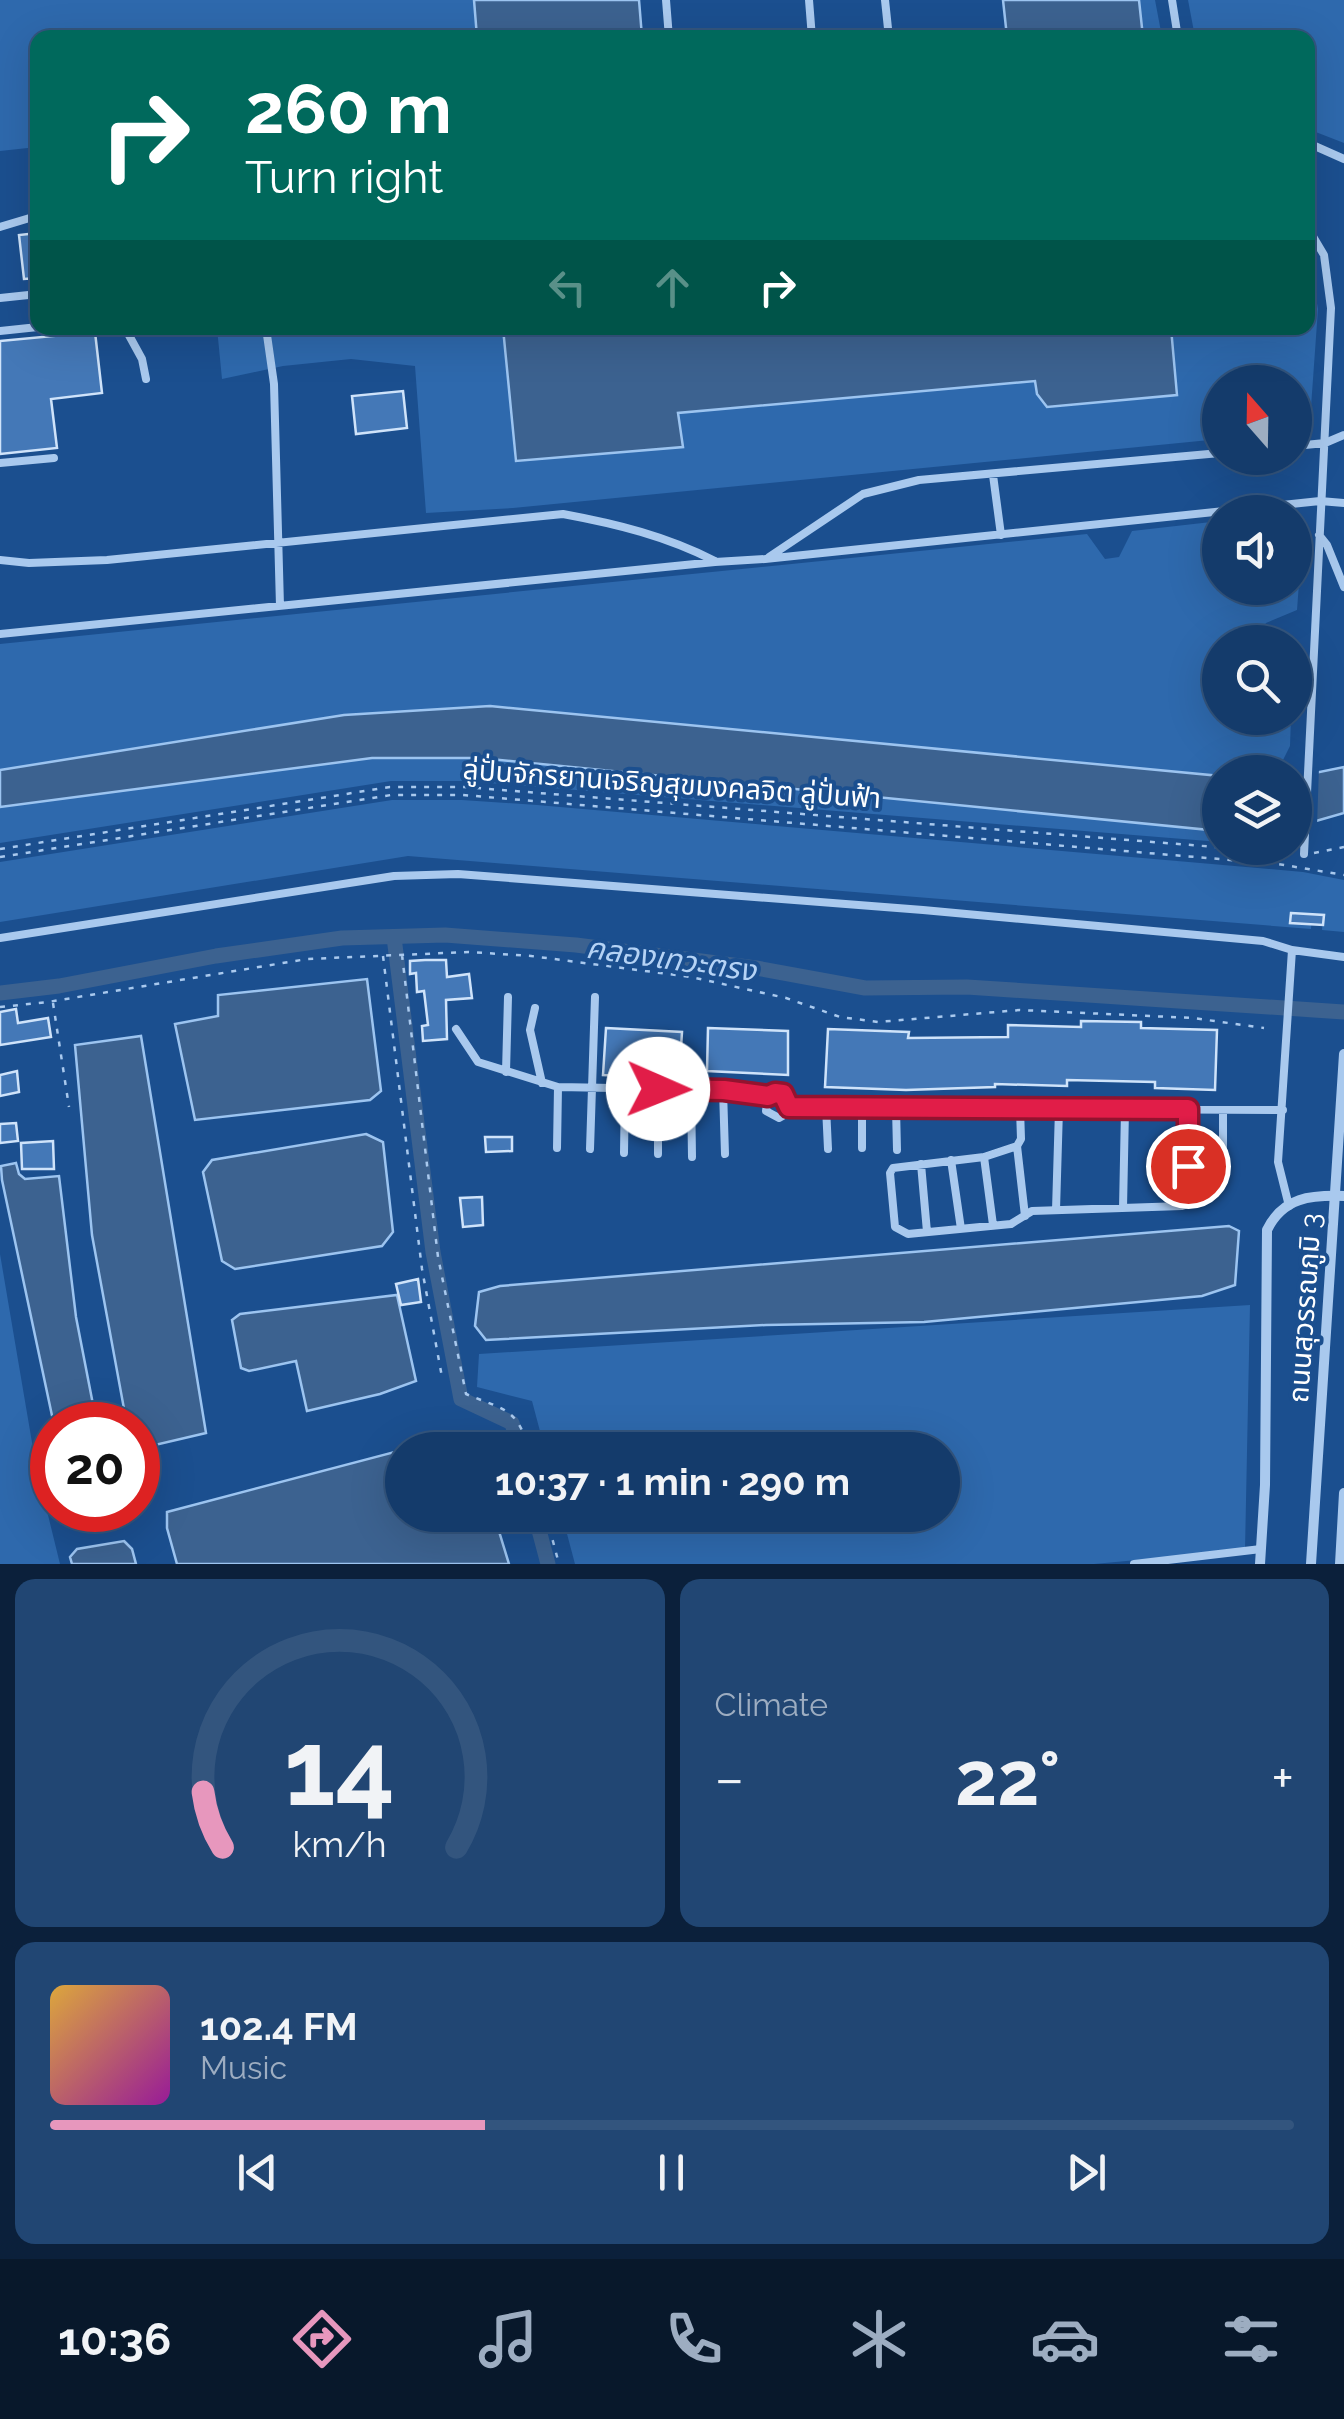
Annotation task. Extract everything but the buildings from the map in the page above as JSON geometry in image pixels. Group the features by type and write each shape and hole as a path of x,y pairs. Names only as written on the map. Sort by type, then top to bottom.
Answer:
{"street":[{"name":"ถนนสุวรรณภูมิ 3","path":"1311,1564 1344,1054"},
{"path":"1260,1564 1265,1485 1267,1230 1274,1217 1311,1196 1344,1196"},
{"path":"1340,1564 1344,1494"}],"lane":[{"path":"666,0 668,30"},
{"path":"809,0 811,30"},
{"path":"885,0 888,30"},
{"path":"1172,0 1177,30"},
{"path":"1315,146 1344,159"},
{"path":"0,227 30,218"},
{"path":"1307,755 1331,308 1324,255 1315,240"},
{"path":"0,298 30,295"},
{"path":"0,330 30,328"},
{"path":"128,335 142,358 146,379"},
{"path":"267,335 274,384 280,606"},
{"path":"1312,445 1343,437"},
{"path":"765,560 862,494 919,480 1202,455"},
{"path":"0,463 54,458"},
{"path":"993,475 1001,534"},
{"path":"0,634 765,560 1320,501 1344,503"},
{"path":"0,560 108,560 562,514 630,527 679,543 715,562"},
{"path":"1319,535 1344,587"},
{"path":"0,938 394,876 458,874 1240,937 1292,950 1344,956"},
{"path":"1289,1206 1278,1162 1292,950"},
{"path":"506,1072 508,996"},
{"path":"590,1149 595,997"},
{"path":"535,1008 530,1030 542,1083"},
{"path":"456,1028 478,1062 542,1083 592,1088 724,1090 768,1096 775,1093 783,1094 789,1107"},
{"path":"557,1148 558,1086"},
{"path":"624,1154 625,1088"},
{"path":"658,1089 658,1154"},
{"path":"691,1090 692,1157"},
{"path":"724,1090 725,1154"},
{"path":"768,1096 764,1103 771,1116 779,1118 789,1107 1283,1110"},
{"path":"826,1108 828,1149"},
{"path":"862,1108 862,1148"},
{"path":"896,1108 896,1150"},
{"path":"1020,1109 1021,1139 1017,1146 1025,1216"},
{"path":"1056,1210 1059,1109"},
{"path":"1017,1146 984,1156 893,1168 890,1173 895,1227 908,1234 1011,1224 1032,1211 1188,1204 1188,1109"},
{"path":"1123,1208 1125,1110"},
{"path":"1188,1166 1212,1165 1222,1158 1222,1110"},
{"path":"984,1156 993,1226"},
{"path":"952,1160 961,1229"},
{"path":"921,1164 928,1232"},
{"path":"1134,1564 1261,1549"}],"path":[{"name":"ลู่ปั่นจักรยานเจริญสุขมงคลจิต ลู่ปั่นฟ้า","path":"0,849 390,787 464,787 1202,846"},
{"path":"0,857 392,795 445,795 1278,864 1344,875"},
{"name":"ลู่ปั่นจักรยานเจริญสุขมงคลจิต ลู่ปั่นฟ้า","path":"1312,853 1344,847"},
{"path":"0,1007 53,1002 307,959 469,952 691,977 786,998 840,1017 878,1022 1020,1010 1193,1018 1264,1028"},
{"path":"383,954 422,1269 442,1378"},
{"path":"402,954 438,1257 466,1394 512,1413 524,1432"},
{"path":"53,1002 69,1107"},
{"path":"551,1532 559,1564"}],"shaded area":[{"path":"0,0 474,0 476,30 30,30 30,148 0,151"},
{"path":"474,0 639,0 641,30 476,30"},
{"path":"1003,0 1139,0 1142,30 1006,30"},
{"path":"1139,0 1155,0 1161,30 1142,30"},
{"path":"1188,0 1344,0 1344,143 1315,132 1315,30 1194,30"},
{"path":"1315,292 1318,309 1312,393 1312,365 1202,365 1202,441 513,508 426,513 415,366 351,359 283,366 222,379 218,335 504,335 515,461 682,447 678,413 1036,381 1177,395 1172,335 1315,335"},
{"path":"504,335 1172,335 1177,395 1047,407 1037,394 1035,381 678,413 683,447 516,461"},
{"path":"1202,523 1202,605 1297,605 1297,610 1265,625 1202,625 1202,735 1290,735 1286,755 1202,755 1202,774 490,706 344,715 0,770 0,644 1087,534 1105,559 1119,557 1132,531"},
{"path":"490,706 1202,774 1202,829 480,758 372,758 0,807 0,770 344,715"},
{"path":"372,758 480,758 1202,829 1202,841 465,781 391,781 0,843 0,807"},
{"path":"1344,767 1344,813 1312,822 1312,774"},
{"path":"392,800 462,800 1303,872 1344,880 1344,932 1322,930 1323,915 1312,914 1311,929 408,856 0,922 0,862"},
{"path":"367,979 381,1091 370,1100 195,1120 175,1024 218,1016 218,995"},
{"path":"141,1036 206,1433 160,1444 160,1402 123,1402 92,1235 75,1045"},
{"path":"366,1134 383,1142 393,1232 382,1246 235,1269 222,1261 203,1172 212,1160"},
{"path":"16,1163 25,1179 59,1176 76,1317 93,1402 49,1402 1,1166"},
{"path":"1229,1226 1239,1231 1235,1285 1202,1296 924,1322 766,1325 486,1340 475,1326 479,1292 500,1286"},
{"path":"0,1254 30,1431 30,1532 52,1532 60,1564 0,1564"},
{"path":"397,1295 416,1381 307,1411 296,1361 249,1371 241,1368 232,1320 240,1314"},
{"path":"1250,1305 1245,1550 1094,1564 575,1564 567,1532 960,1532 960,1432 540,1432 532,1401 477,1387 479,1354"},
{"path":"385,1454 385,1532 499,1532 509,1564 177,1564 167,1528 167,1512"},
{"path":"124,1541 132,1549 136,1564 72,1564 70,1557 77,1549"}],"pier":[{"path":"1319,767 1317,826 1312,827 1312,768"}],"waterway":[{"name":"คลองเทวะตรง","path":"0,993 342,938 445,935 576,945 756,968 865,988 967,987 1344,1012"},
{"path":"394,937 433,1252 461,1399 512,1423 514,1432"},
{"path":"540,1532 548,1564"}],"route":[{"path":"658,1089 783,1094 789,1107 1188,1109 1188,1166"}]}
